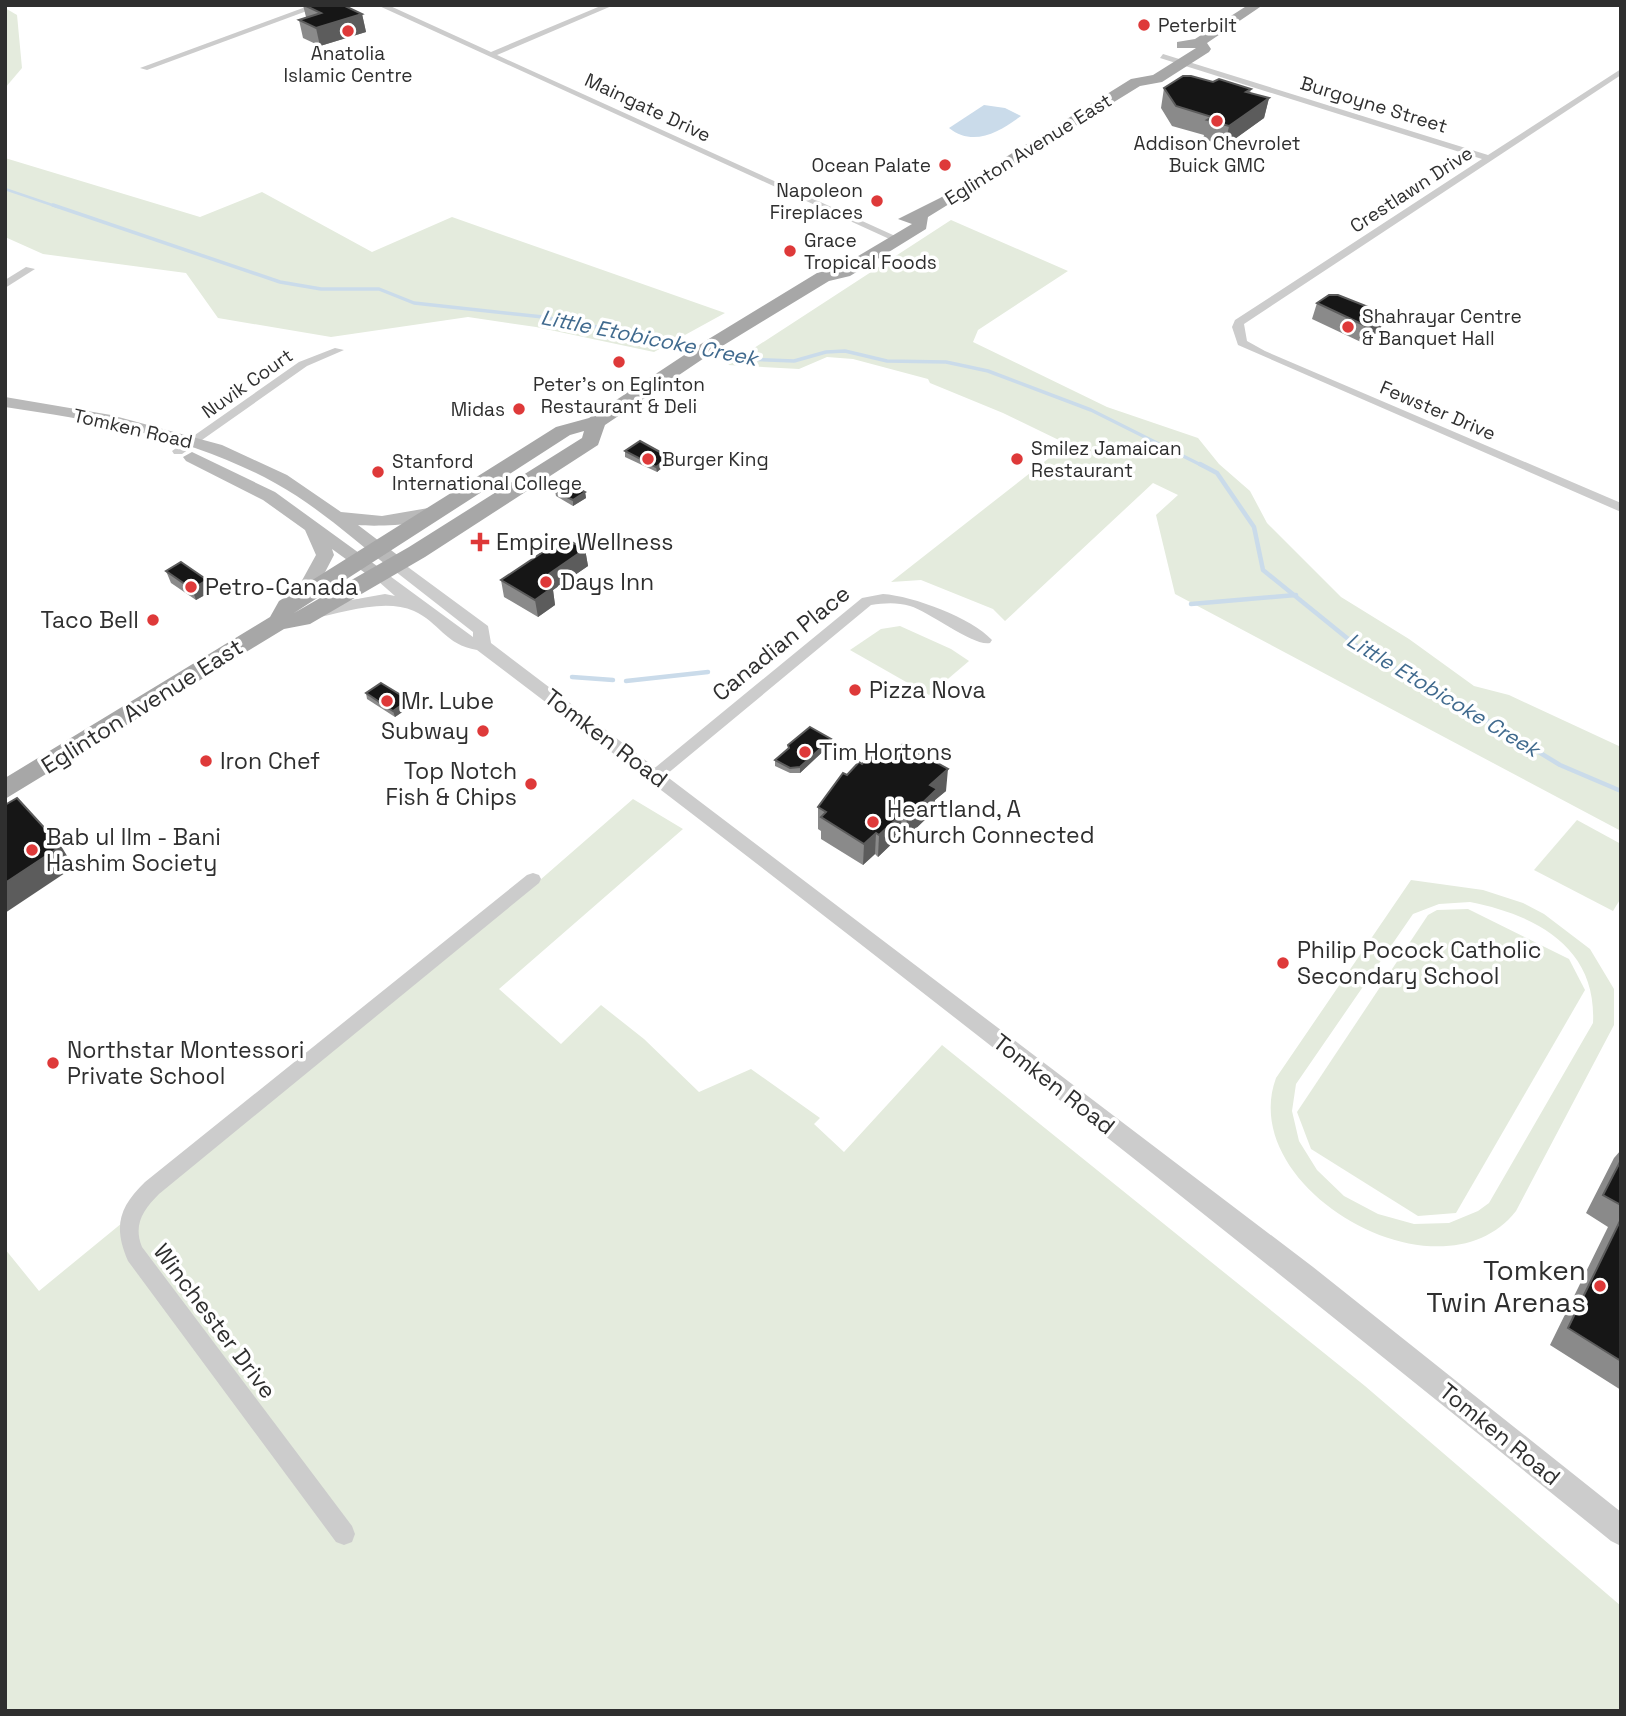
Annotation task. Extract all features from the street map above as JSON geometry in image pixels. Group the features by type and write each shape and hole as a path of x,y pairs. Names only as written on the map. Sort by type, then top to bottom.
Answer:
{"main road":[{"name":"Eglinton Avenue East","path":"1136,82 1137,73 1160,58 1183,45 1199,42 1257,5"},
{"name":"Eglinton Avenue East","path":"823,277 830,265 901,220 920,215 1136,82 1157,79 1181,64 1204,48 1199,42"},
{"name":"Eglinton Avenue East","path":"379,562 440,511 563,431 596,422 713,344 823,277 845,272 899,240 920,226 920,215"},
{"name":"Tomken Road","path":"5,402 99,418 279,478 335,516 379,562"},
{"name":"Tomken Road","path":"5,413 185,446 311,524 379,562"},
{"name":"Eglinton Avenue East","path":"5,790 278,622 302,620 308,604 591,441 596,422"},
{"path":"335,516 382,522 440,511"},
{"path":"308,604 325,555 311,524"}],"street":[{"path":"144,68 319,5"},
{"name":"Maingate Drive","path":"381,5 899,240"},
{"path":"492,54 610,5"},
{"name":"Burgoyne Street","path":"1160,58 1233,83 1249,84 1489,158"},
{"name":"Crestlawn Drive","path":"1242,343 1238,335 1239,322 1621,71"},
{"path":"5,285 30,269"},
{"name":"Fewster Drive","path":"1242,343 1621,508"},
{"name":"Nuvik Court","path":"185,446 303,364 339,350"},
{"name":"Tomken Road","path":"379,562 417,606 464,642 482,645 656,775 1304,1276 1621,1531"},
{"name":"Tomken Road","path":"379,562 482,631 482,645"},
{"name":"Canadian Place","path":"656,775 867,601 884,597 913,600 985,640"},
{"path":"308,604 385,600 417,606"},
{"name":"Winchester Drive","path":"344,1534 135,1254 129,1243 127,1225 138,1203 152,1188 533,879"}],"shaded area":[{"path":"5,8 17,15 22,68 5,88"},
{"path":"5,158 200,217 262,192 372,252 452,217 725,313 654,352 536,327 468,317 331,337 218,318 186,273 43,254 5,237"},
{"path":"951,220 1068,271 978,330 973,342 1107,407 1198,438 1219,464 1250,491 1267,523 1341,597 1409,639 1474,686 1509,695 1621,747 1621,831 1175,594 1156,515 1178,495 1153,483 1005,621 993,609 921,580 891,582 1067,444 1003,413 930,383 928,379 853,359 827,357 799,369 728,365"},
{"path":"900,626 951,649 969,661 929,695 850,650 881,629"},
{"path":"633,799 683,829 499,989 561,1044 601,1005 644,1039 699,1092 751,1069 820,1118 814,1124 844,1152 942,1045 1365,1386 1621,1606 1621,1711 5,1711 5,1249 39,1291 532,887"},
{"path":"1577,820 1621,844 1621,898 1613,911 1534,870"},
{"path":"1411,880 1483,890 1523,903 1544,914 1590,949 1614,989 1614,1025 1516,1211 1482,1237 1441,1246 1396,1240 1352,1222 1314,1194 1286,1159 1271,1120 1276,1078","holes":["1470,902 1494,908 1539,926 1558,939 1573,955 1585,974 1592,997 1593,1023 1489,1203 1478,1211 1449,1223 1414,1224 1378,1214 1344,1196 1317,1170 1299,1141 1292,1111 1296,1084 1413,914 1439,904"]},
{"path":"1468,909 1569,959 1585,990 1456,1213 1418,1216 1311,1149 1297,1112 1428,915 1437,910"}],"water":[{"path":"984,105 1005,108 1021,116 996,132 977,137 958,134 949,128"}],"building":[{"path":"304,5 343,5 362,14 316,28 299,20 321,13"},
{"path":"1183,76 1213,82 1219,79 1251,89 1246,92 1269,98 1229,126 1207,120 1212,117 1176,106 1164,88"},
{"path":"1329,295 1338,295 1386,314 1368,327 1317,303"},
{"path":"640,441 669,457 656,467 625,451"},
{"path":"568,483 585,492 573,500 555,491"},
{"path":"564,538 585,549 539,581 552,588 535,600 501,580"},
{"path":"181,562 207,580 192,589 166,571"},
{"name":"Mr. Lube","path":"381,683 409,700 393,711 366,693"},
{"name":"Tim Hortons","path":"810,727 831,739 800,767 790,768 775,760 789,748 788,745"},
{"name":"Heartland, A Church Connected","path":"903,744 948,769 930,785 937,789 907,818 902,814 879,835 876,833 864,844 821,817 826,812 818,807 843,773 847,775 859,762 862,764 876,751 888,758"},
{"path":"17,798 61,846 5,883 5,805"},
{"path":"1621,1160 1621,1205 1603,1195"},
{"path":"1621,1219 1621,1361 1568,1328"}],"waterway":[{"name":"Little Etobicoke Creek","path":"5,189 58,207"},
{"name":"Little Etobicoke Creek","path":"53,205 280,282 321,289 379,289 414,303 543,317 645,336 742,359 794,361 826,352 845,351 887,361 946,362 988,371 1091,410 1203,466"},
{"name":"Little Etobicoke Creek","path":"1200,464 1217,473 1254,527 1263,570 1294,595"},
{"path":"1191,604 1294,595"},
{"name":"Little Etobicoke Creek","path":"1294,595 1363,651 1445,695 1560,765 1621,791"},
{"path":"626,681 708,672"},
{"path":"572,677 613,680"}],"place":[{"name":"Peterbilt","path":"1144,25"},
{"name":"Anatolia Islamic Centre","path":"348,31"},
{"name":"Addison Chevrolet Buick GMC","path":"1217,121"},
{"name":"Ocean Palate","path":"945,165"},
{"name":"Napoleon Fireplaces","path":"877,201"},
{"name":"Grace Tropical Foods","path":"790,251"},
{"name":"Shahrayar Centre & Banquet Hall","path":"1348,327"},
{"name":"Peter's on Eglinton Restaurant & Deli","path":"619,362"},
{"name":"Midas","path":"519,409"},
{"name":"Burger King","path":"648,459"},
{"name":"Smilez Jamaican Restaurant","path":"1017,459"},
{"name":"Stanford International College","path":"378,472"},
{"name":"Empire Wellness","path":"480,542"},
{"name":"Days Inn","path":"546,582"},
{"name":"Petro-Canada","path":"191,587"},
{"name":"Taco Bell","path":"153,620"},
{"name":"Pizza Nova","path":"855,690"},
{"name":"Mr. Lube","path":"387,701"},
{"name":"Subway","path":"483,731"},
{"name":"Tim Hortons","path":"805,752"},
{"name":"Iron Chef","path":"206,761"},
{"name":"Top Notch Fish & Chips","path":"531,784"},
{"name":"Heartland, A Church Connected","path":"873,822"},
{"name":"Bab ul Ilm - Bani Hashim Society","path":"32,850"},
{"name":"Philip Pocock Catholic Secondary School","path":"1283,963"},
{"name":"Northstar Montessori Private School","path":"53,1063"},
{"name":"Tomken Twin Arenas","path":"1600,1286"}]}
